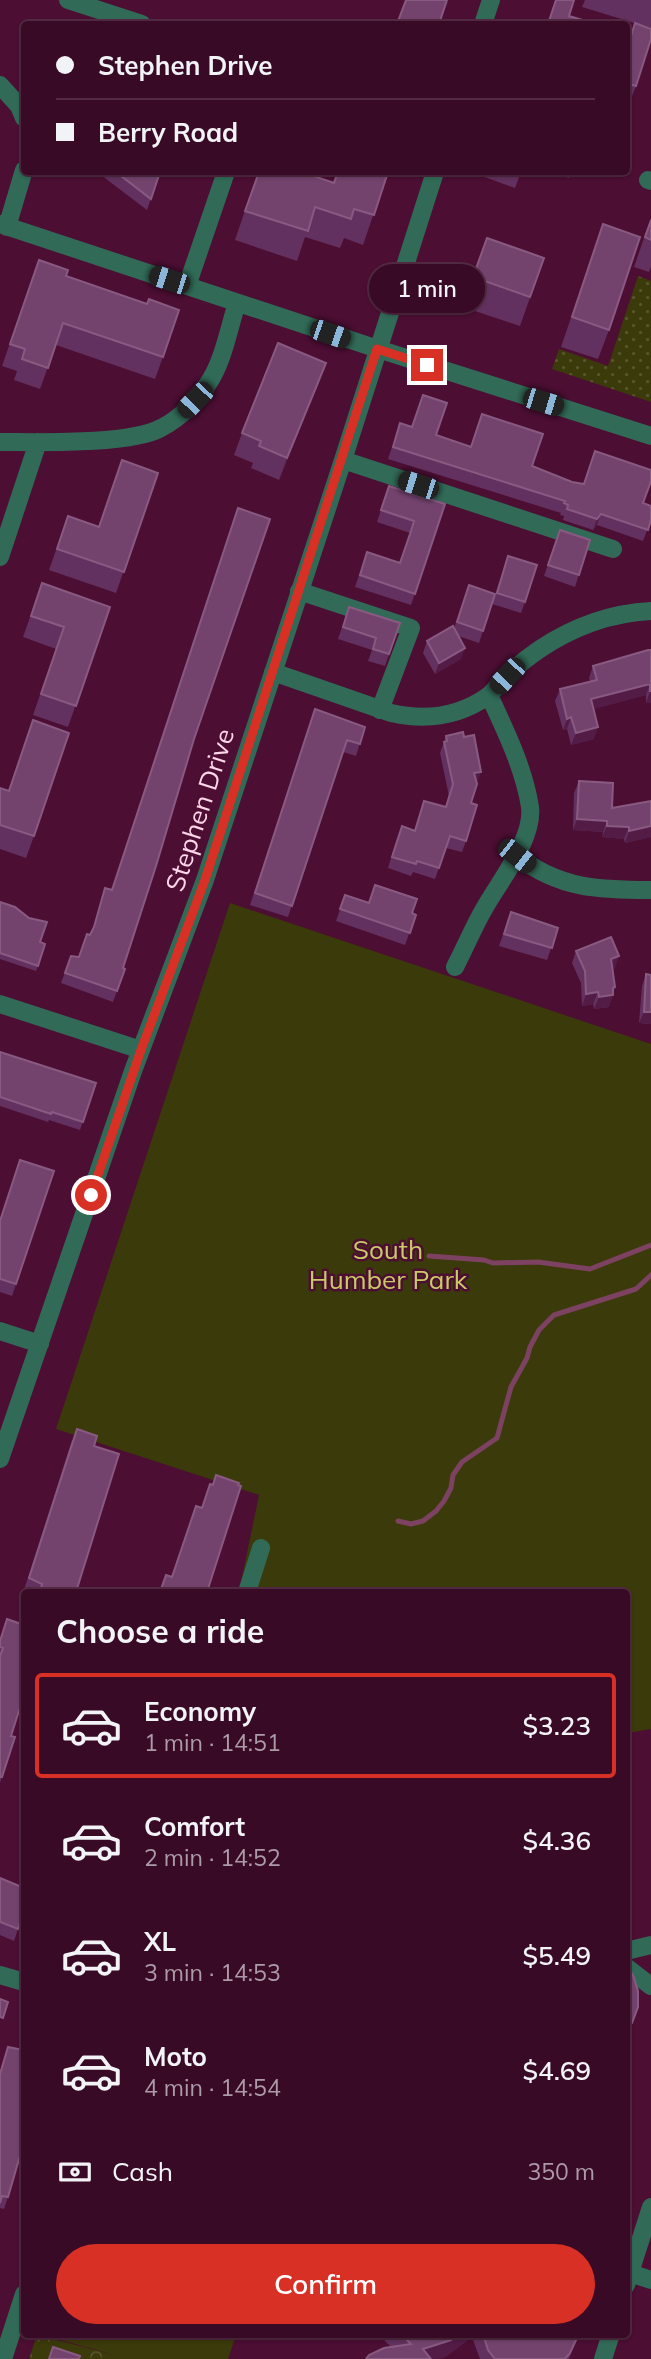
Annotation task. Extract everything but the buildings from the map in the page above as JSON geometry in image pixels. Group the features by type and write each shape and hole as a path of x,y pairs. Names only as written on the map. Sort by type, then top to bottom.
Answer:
{"street":[{"path":"68,0 133,21"},
{"path":"484,21 491,0"},
{"path":"0,85 21,111"},
{"path":"22,175 4,225 377,349 651,436"},
{"path":"187,286 225,175"},
{"name":"Stephen Drive","path":"0,1460 141,1050 205,880 434,175"},
{"path":"0,442 106,439 148,434 179,417 211,378 237,303"},
{"path":"0,557 38,442"},
{"path":"343,460 613,549"},
{"path":"299,591 411,628 380,710"},
{"path":"273,672 410,718 443,717 489,695 523,662 571,632 627,612 651,611"},
{"path":"455,967 483,910 517,856 530,809 513,753 489,695"},
{"path":"517,856 537,871 583,887 651,890"},
{"path":"0,1004 141,1050"},
{"path":"0,1331 40,1344"},
{"path":"248,1589 261,1548"},
{"path":"630,1950 651,1945"},
{"path":"630,1970 651,1986"},
{"path":"0,1975 21,1981"},
{"path":"630,2273 651,2207"},
{"path":"630,2279 651,2280"},
{"path":"3,2359 21,2303"},
{"path":"603,2359 610,2338"}],"green space":[{"path":"638,276 651,281 651,402 552,369 559,349 608,366"},
{"name":"South Humber Park","path":"230,903 651,1044 651,1729 630,1732 630,1589 240,1589 259,1495 56,1429"},
{"path":"36,2338 49,2338 111,2354 178,2359 29,2359"},
{"path":"54,2338 235,2338 228,2359 109,2359 111,2354"}],"waterway":[{"path":"429,1256 493,1263 538,1262 590,1269 651,1245"},
{"path":"398,1521 411,1524 423,1521 436,1511 451,1488 453,1475 462,1462 497,1438 511,1387 539,1330 554,1315 636,1289 651,1275"}],"route":[{"path":"91,1195 141,1050 205,880 377,349 427,365"}]}
